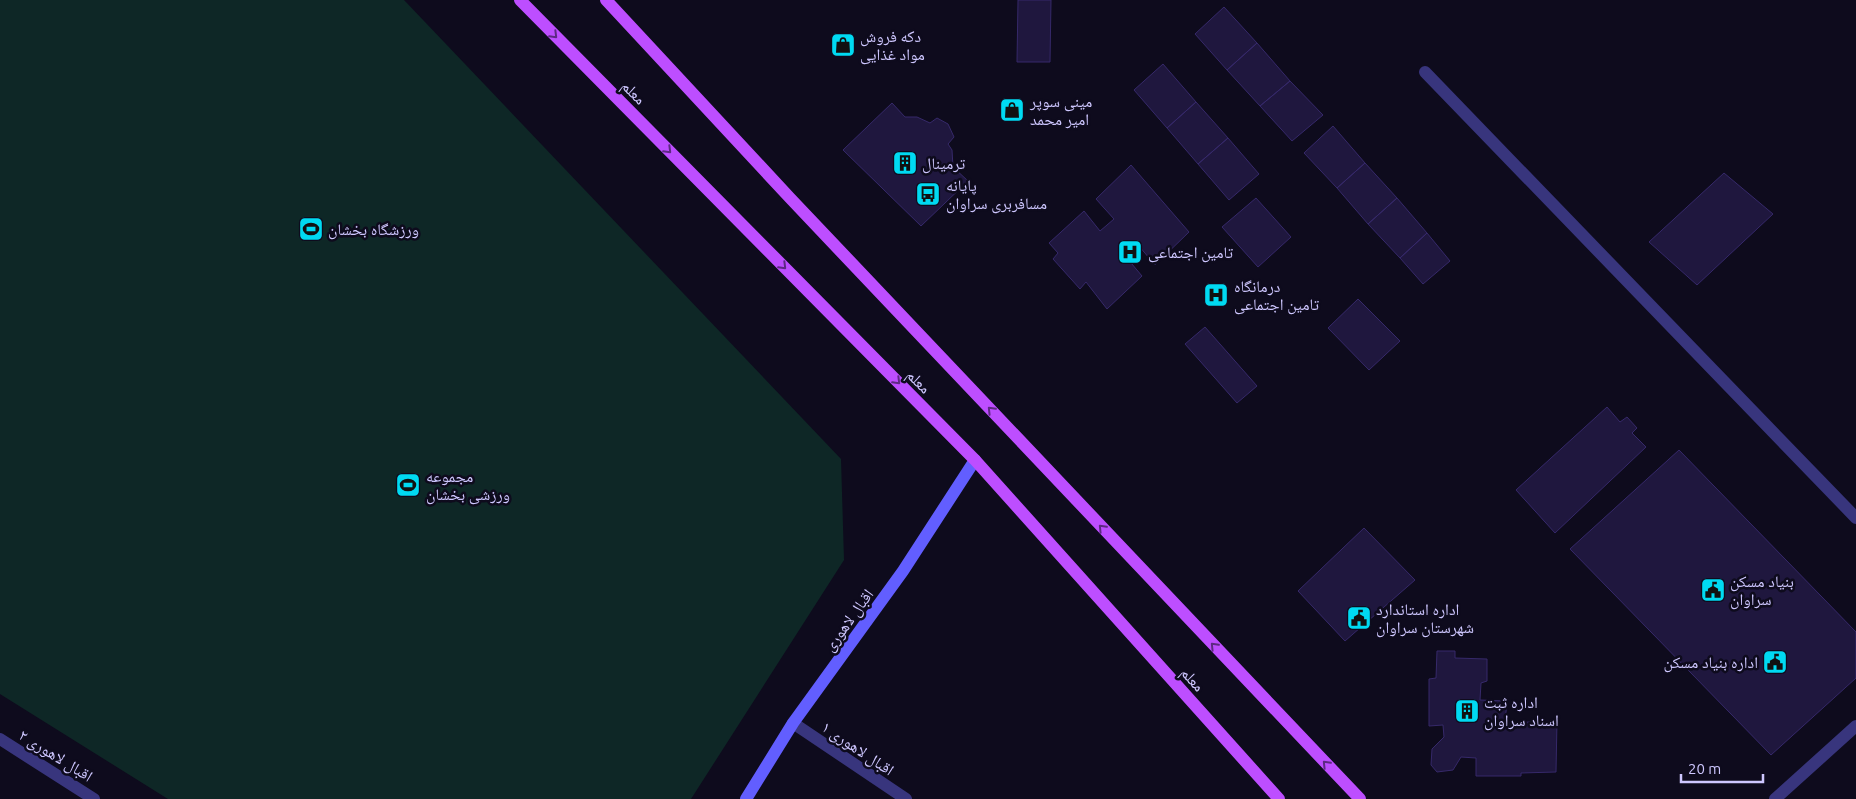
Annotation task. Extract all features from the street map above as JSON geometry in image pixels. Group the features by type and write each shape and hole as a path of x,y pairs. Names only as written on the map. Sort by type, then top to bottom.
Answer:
{"main road":[{"name":"معلم","path":"520,0 974,460 1279,799"},
{"name":"معلم","path":"606,0 790,198 1360,799"}],"street":[{"path":"1424,72 1856,518"},
{"name":"اقبال لاهوری","path":"746,799 793,723 904,571 974,460"},
{"name":"اقبال لاهوری ۱","path":"793,723 906,799"},
{"path":"1775,799 1856,726"},
{"name":"اقبال لاهوری ۲","path":"0,739 94,799"}],"green space":[{"name":"ورزشگاه بخشان","path":"0,0 404,0 841,459 844,560 691,799 168,799 0,694"}],"building":[{"path":"1018,0 1051,0 1050,62 1017,62"},
{"path":"1224,7 1257,43 1227,70 1195,34"},
{"path":"1257,43 1290,81 1260,106 1227,70"},
{"path":"1163,64 1196,102 1167,128 1134,90"},
{"path":"1290,81 1323,115 1292,141 1260,106"},
{"path":"1196,102 1228,138 1198,164 1167,128"},
{"name":"ترمینال","path":"892,103 905,117 917,117 930,123 937,118 948,124 954,137 948,144 952,150 953,167 968,181 921,226 843,150"},
{"path":"1333,126 1365,163 1337,188 1304,153"},
{"path":"1228,138 1259,174 1229,200 1198,164"},
{"path":"1365,163 1397,198 1368,224 1337,188"},
{"path":"1131,165 1189,232 1155,265 1139,246 1126,257 1142,276 1107,309 1086,282 1080,289 1053,259 1058,253 1049,243 1084,211 1100,231 1114,219 1096,199"},
{"path":"1724,173 1773,214 1697,285 1649,242"},
{"path":"1256,198 1291,237 1258,267 1222,227"},
{"path":"1397,198 1427,233 1400,258 1368,224"},
{"path":"1427,233 1450,261 1423,284 1400,258"},
{"path":"1358,299 1400,341 1369,370 1328,328"},
{"path":"1205,327 1257,386 1237,403 1185,344"},
{"path":"1607,407 1620,422 1627,417 1637,428 1632,433 1646,447 1555,533 1516,490"},
{"name":"بنیاد مسکن سراوان","path":"1679,450 1856,632 1856,678 1771,755 1570,549"},
{"path":"1364,528 1415,580 1345,641 1298,591"},
{"name":"اداره ثبت اسناد سراوان","path":"1437,651 1455,651 1455,658 1487,659 1487,681 1481,683 1480,700 1507,701 1505,723 1557,721 1556,772 1521,773 1521,776 1476,776 1476,758 1461,757 1453,770 1437,772 1431,765 1432,749 1444,737 1443,725 1429,726 1429,679 1436,678"}],"place":[{"name":"دکه فروش مواد غذایی","path":"843,45"},
{"name":"مینی سوپر امیر محمد","path":"1012,110"},
{"name":"ترمینال","path":"905,163"},
{"name":"پایانه مسافربری سراوان","path":"928,194"},
{"name":"ورزشگاه بخشان","path":"311,229"},
{"name":"تامین اجتماعی","path":"1130,252"},
{"name":"درمانگاه تامین اجتماعی","path":"1216,295"},
{"name":"مجموعه ورزشی بخشان","path":"408,485"},
{"name":"بنیاد مسکن سراوان","path":"1713,590"},
{"name":"اداره استاندارد شهرستان سراوان","path":"1359,618"},
{"name":"اداره بنیاد مسکن","path":"1775,662"},
{"name":"اداره ثبت اسناد سراوان","path":"1467,711"}]}
